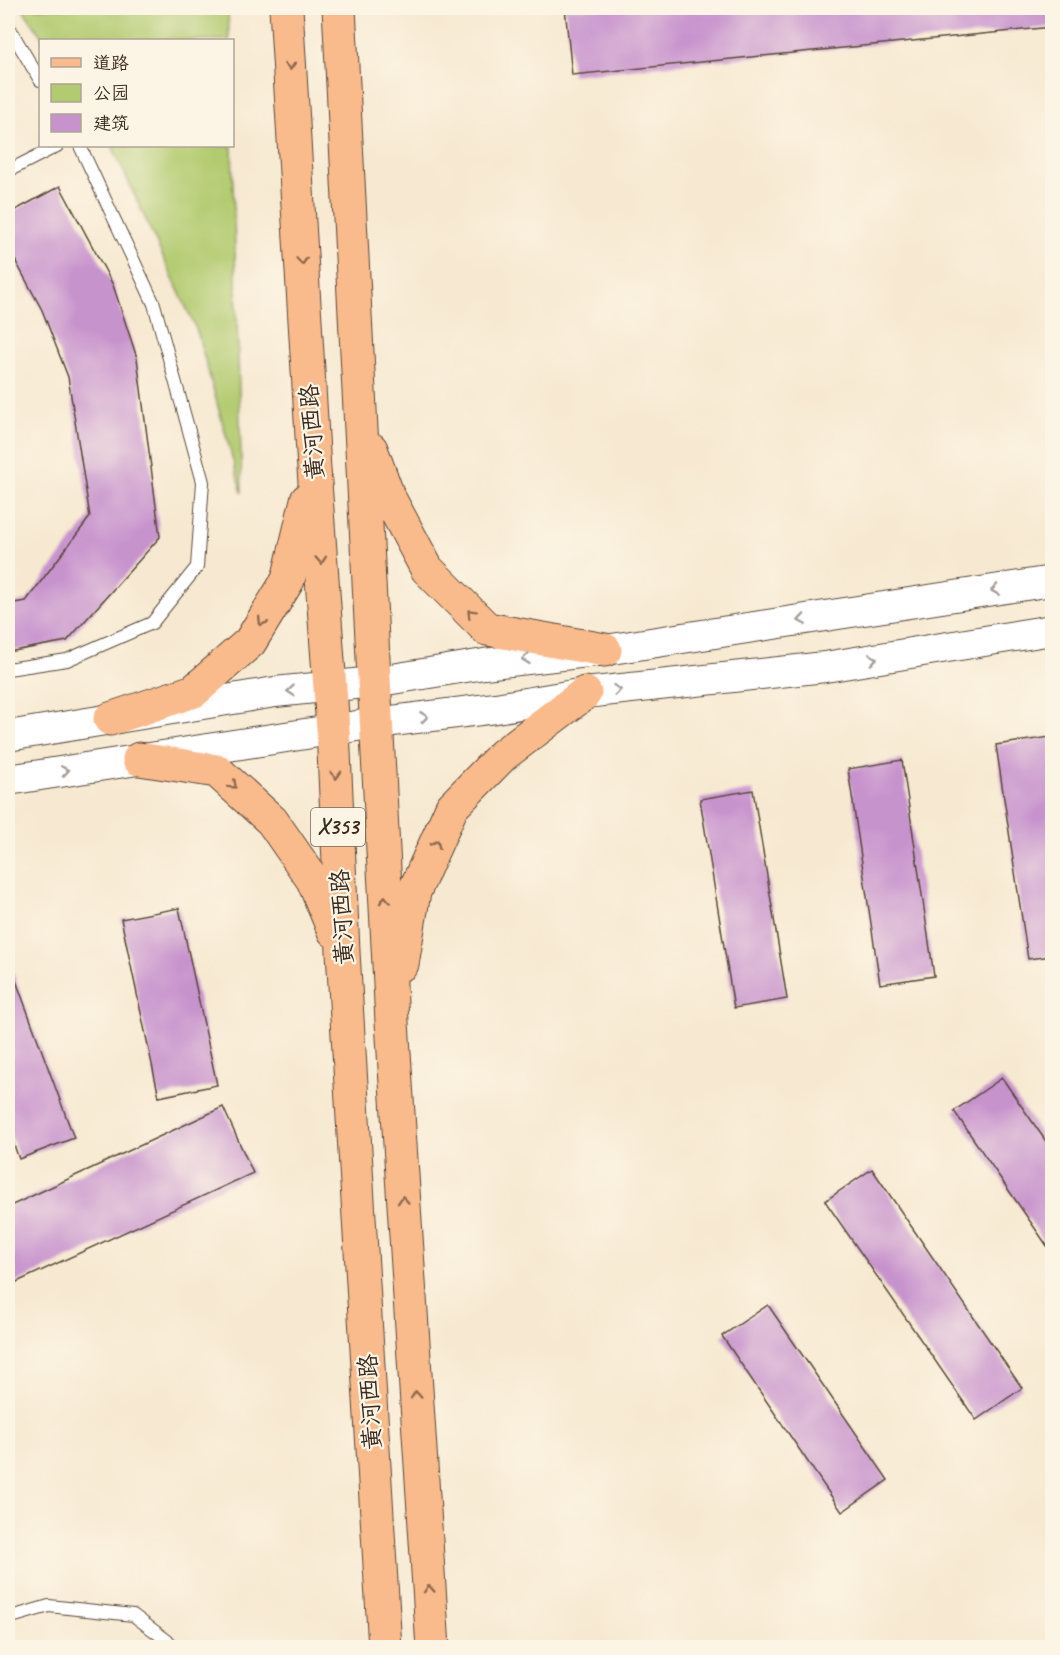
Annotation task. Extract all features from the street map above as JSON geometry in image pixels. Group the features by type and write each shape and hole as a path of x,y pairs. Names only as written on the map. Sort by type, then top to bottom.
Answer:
{"main road":[{"name":"黄河西路","path":"286,8 314,469 331,687 343,952 385,1647"},
{"name":"黄河西路","path":"339,8 358,412 392,1022 433,1647"},
{"path":"358,412 388,496 427,569 487,629 605,650"},
{"path":"110,719 194,691 250,642 288,580 314,469"},
{"path":"392,1022 414,892 452,807 503,755 585,693"},
{"path":"139,759 217,771 272,821 313,880 343,952"}],"street":[{"path":"8,736 275,692 374,682 484,664 605,650 1053,581"},
{"path":"8,780 333,729 496,708 585,693 825,667 1053,630"}],"lane":[{"path":"8,26 39,78"},
{"path":"8,171 55,147"},
{"path":"8,669 67,660 152,623 197,567 203,482 154,304 80,147"},
{"path":"8,1618 49,1606 134,1615 177,1647"}],"green space":[{"path":"22,8 228,8 229,39 43,39"},
{"path":"112,147 232,147 242,493 197,331"}],"building":[{"path":"565,8 1052,8 1052,27 572,75"},
{"path":"60,186 113,285 137,358 160,537 67,641 8,652 8,604 26,601 90,517 68,377 42,310 8,247 8,214"},
{"path":"1050,737 1052,755 1052,956 1028,959 996,745"},
{"path":"902,760 934,976 880,984 848,769"},
{"path":"753,790 787,999 734,1008 700,799"},
{"path":"179,908 217,1085 159,1097 121,919"},
{"path":"8,959 74,1138 19,1159 8,1128"},
{"path":"1002,1078 1052,1150 1052,1253 954,1111"},
{"path":"223,1107 253,1173 8,1286 8,1207"},
{"path":"872,1169 1022,1388 976,1420 825,1201"},
{"path":"768,1305 888,1480 842,1512 722,1336"}]}
